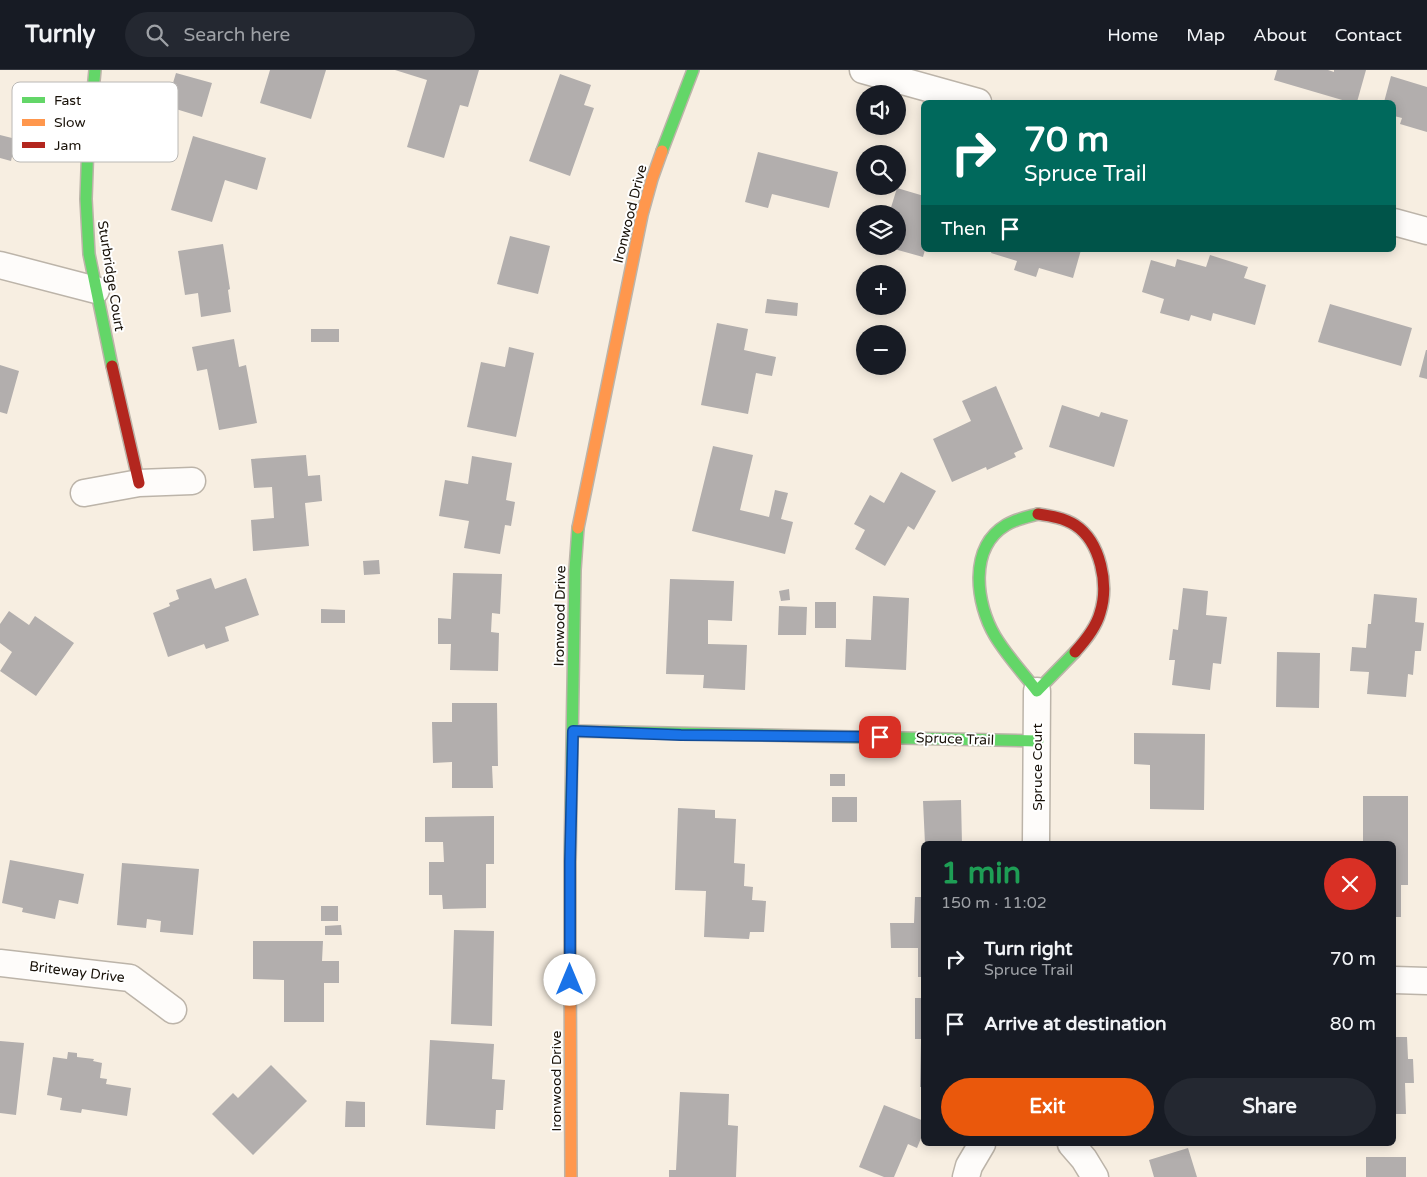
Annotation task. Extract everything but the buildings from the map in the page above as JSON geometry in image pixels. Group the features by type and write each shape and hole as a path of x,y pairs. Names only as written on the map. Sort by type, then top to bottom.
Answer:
{"street":[{"name":"Ironwood Drive","path":"571,1177 570,862 574,570 578,520 642,215 652,179 693,70"},
{"path":"863,70 971,100"},
{"name":"Sturbridge Court","path":"87,162 86,199 90,254 124,422 139,483"},
{"path":"1396,223 1427,232"},
{"path":"0,265 96,290"},
{"path":"84,493 139,483 192,482"},
{"path":"1038,514 1068,521 1082,529 1092,544 1098,560 1104,590 1100,615 1094,625 1066,662 1037,691 996,638 980,596 978,575 982,554 991,538 1004,525 1026,516 1038,514"},
{"name":"Spruce Court","path":"1036,841 1037,691"},
{"name":"Spruce Trail","path":"573,731 681,735 1038,741"},
{"name":"Briteway Drive","path":"0,963 130,978 173,1010"},
{"path":"1396,980 1427,981"},
{"path":"966,1177 969,1166 981,1146"},
{"path":"1073,1146 1096,1177"}],"traffic: fast":[{"path":"94,82 95,70"},
{"path":"662,151 693,70"},
{"path":"87,162 86,199 89,254 112,366"},
{"path":"1038,514 1006,525 994,535 986,548 981,562 979,577 983,608 995,636 1037,691 1075,652"},
{"path":"570,943 575,570 578,528"},
{"path":"573,731 1038,741"}],"traffic: slow":[{"path":"578,528 642,215 662,151"},
{"path":"570,943 571,1177"}],"traffic: jam":[{"path":"112,366 139,483"},
{"path":"1038,514 1062,519 1075,525 1091,542 1101,565 1104,590 1100,613 1093,629 1075,652"}],"route":[{"path":"570,980 573,731 681,735 880,737"}]}
